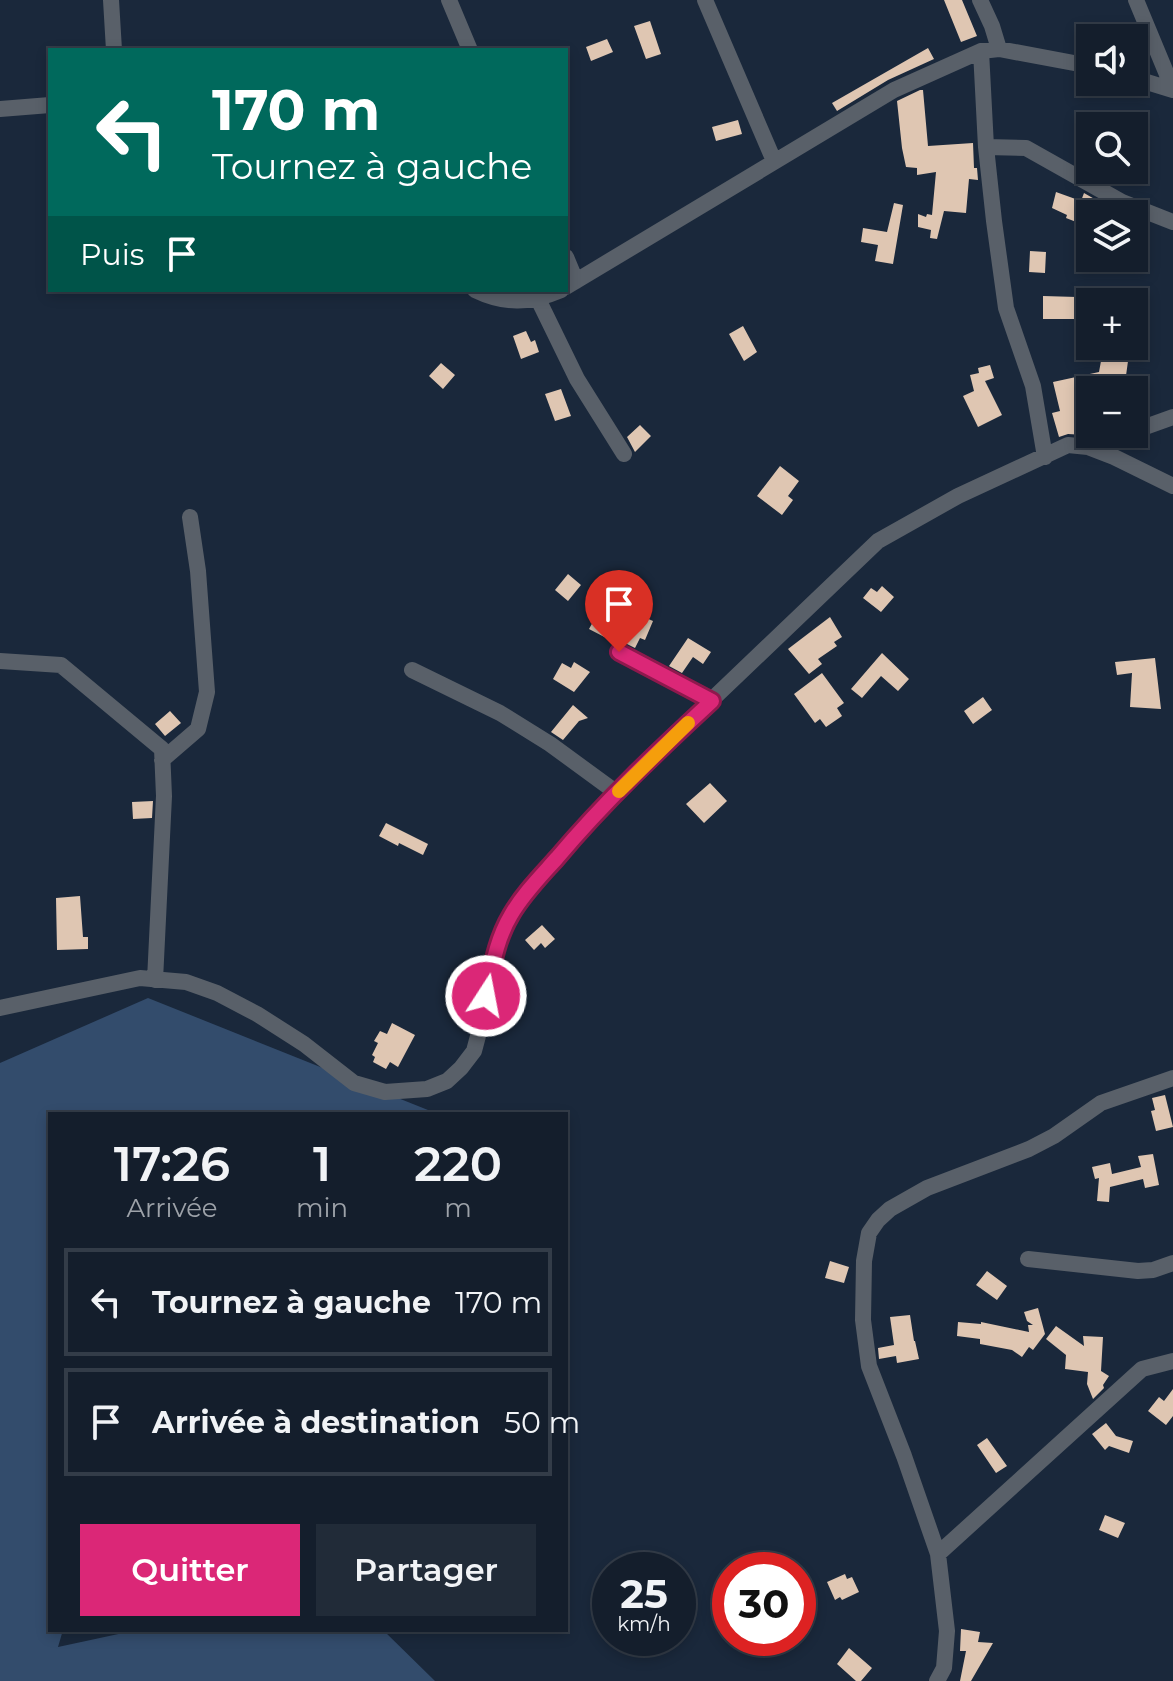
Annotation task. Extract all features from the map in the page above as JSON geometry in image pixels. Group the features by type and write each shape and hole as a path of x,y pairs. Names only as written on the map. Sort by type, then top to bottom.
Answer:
{"street":[{"path":"111,0 114,48"},
{"path":"449,0 469,48"},
{"path":"705,0 774,161"},
{"path":"980,0 999,49"},
{"path":"1136,0 1173,90"},
{"path":"571,284 894,90 981,51 999,49 1076,63"},
{"path":"981,51 986,147 1006,308 1033,386 1045,457"},
{"path":"1148,82 1173,90"},
{"path":"0,109 48,105"},
{"path":"986,147 1026,148 1122,202 1173,222"},
{"path":"479,292 514,302 538,299 556,292"},
{"path":"538,299 577,379 624,454"},
{"path":"1148,426 1173,417"},
{"path":"0,1008 140,978 186,982 217,993 257,1014 304,1044 354,1083 385,1092 427,1089 447,1081 474,1051 496,947 511,914 574,837 617,793 878,541 958,496 1068,445 1076,446"},
{"path":"1091,448 1173,486"},
{"path":"162,760 198,729 207,692 198,571 190,517"},
{"path":"619,652 712,701"},
{"path":"0,661 61,665 162,749 164,796 155,980"},
{"path":"412,670 500,713 550,744 617,793"},
{"path":"937,1681 944,1668 947,1631 938,1554 869,1366 863,1320 864,1261 869,1233 890,1209 927,1188 1029,1149 1054,1136 1101,1103 1173,1078"},
{"path":"1028,1259 1138,1271 1173,1263"},
{"path":"938,1554 1142,1369 1173,1361"}],"shaded area":[{"path":"148,998 433,1112 48,1112 48,1632 62,1632 58,1647 128,1632 385,1632 435,1681 0,1681 0,1063"}],"building":[{"path":"944,0 962,0 977,36 961,42"},
{"path":"650,21 661,54 646,59 634,26"},
{"path":"607,39 613,52 591,61 586,47"},
{"path":"928,48 934,59 888,80 837,111 832,103"},
{"path":"923,90 928,146 973,143 974,168 977,168 978,180 969,179 966,213 944,211 937,239 930,238 931,230 918,227 918,214 926,217 927,214 932,215 936,172 917,175 917,168 906,167 902,148 897,101"},
{"path":"738,120 742,134 716,141 712,127"},
{"path":"1056,192 1078,200 1076,222 1066,218 1067,215 1052,208"},
{"path":"1084,193 1096,200 1081,200"},
{"path":"894,203 903,205 893,264 875,261 878,245 861,242 863,228 887,232"},
{"path":"1030,251 1046,252 1045,273 1029,272"},
{"path":"1043,296 1076,297 1076,319 1043,319"},
{"path":"743,326 757,352 744,361 729,334"},
{"path":"526,331 531,342 535,340 539,352 521,359 513,336"},
{"path":"1101,360 1128,360 1126,376 1081,376 1099,372"},
{"path":"441,363 455,375 443,389 429,376"},
{"path":"990,365 994,378 985,381 1002,415 978,427 963,396 974,391 970,375 979,373 978,368"},
{"path":"1076,377 1076,434 1059,437 1052,413 1060,411 1053,382"},
{"path":"561,389 571,416 555,421 545,394"},
{"path":"640,425 651,436 635,452 627,437"},
{"path":"780,466 799,481 788,496 793,500 782,515 757,496"},
{"path":"568,574 581,585 568,601 555,590"},
{"path":"882,586 894,597 881,612 863,598 871,588 877,592"},
{"path":"604,602 653,621 645,640 640,638 635,648 623,642 614,642 589,629"},
{"path":"830,617 842,637 834,642 837,646 818,659 822,664 809,674 788,649"},
{"path":"688,638 711,652 703,664 693,657 682,673 669,666"},
{"path":"882,653 909,679 898,691 881,676 862,698 851,689"},
{"path":"1155,658 1161,709 1130,707 1132,673 1117,675 1115,662"},
{"path":"574,662 590,672 574,692 553,679 562,663 571,668"},
{"path":"822,673 844,703 837,708 842,716 826,727 820,719 815,723 794,694"},
{"path":"983,697 992,710 973,724 964,711"},
{"path":"573,705 588,718 579,721 563,740 551,732"},
{"path":"170,711 181,723 165,736 155,724"},
{"path":"710,783 727,801 704,823 686,804"},
{"path":"153,801 152,818 133,819 132,802"},
{"path":"386,823 428,844 423,855 379,836"},
{"path":"80,896 83,937 88,937 88,949 57,950 56,898"},
{"path":"542,925 555,939 545,948 541,943 534,950 525,940"},
{"path":"392,1023 415,1035 398,1067 390,1062 386,1069 373,1062 375,1057 372,1055 378,1043 374,1041 380,1031 387,1034"},
{"path":"1165,1095 1173,1127 1156,1131 1151,1111 1155,1110 1152,1098"},
{"path":"1153,1154 1159,1185 1145,1188 1143,1179 1110,1187 1109,1202 1097,1201 1099,1178 1095,1179 1092,1167 1110,1163 1112,1174 1141,1167 1138,1156"},
{"path":"830,1261 849,1267 844,1283 825,1278"},
{"path":"987,1271 1007,1286 997,1300 976,1285"},
{"path":"1038,1308 1045,1334 1033,1350 1029,1347 1022,1357 1012,1350 980,1344 980,1339 957,1336 958,1322 981,1322 1029,1332 1028,1325 1033,1325 1027,1321 1024,1312"},
{"path":"910,1315 919,1359 897,1363 896,1356 879,1359 878,1348 894,1345 890,1317"},
{"path":"1056,1326 1084,1346 1083,1336 1103,1337 1101,1371 1109,1376 1104,1388 1093,1399 1087,1384 1088,1372 1065,1369 1066,1355 1046,1339"},
{"path":"1173,1389 1173,1416 1166,1425 1148,1411 1159,1397 1164,1401"},
{"path":"1106,1423 1116,1436 1133,1441 1129,1453 1109,1446 1105,1450 1092,1434"},
{"path":"987,1438 1007,1466 996,1473 977,1445"},
{"path":"1105,1515 1125,1523 1118,1538 1099,1530"},
{"path":"845,1574 847,1579 852,1577 859,1592 835,1600 827,1582"},
{"path":"961,1629 980,1632 978,1642 993,1643 971,1681 960,1681 966,1651 960,1651"},
{"path":"849,1648 872,1668 861,1681 856,1681 837,1664"}],"slow traffic":[{"path":"619,791 688,723"}],"route":[{"path":"486,996 496,947 511,914 530,888 574,837 712,701 619,652"}]}
